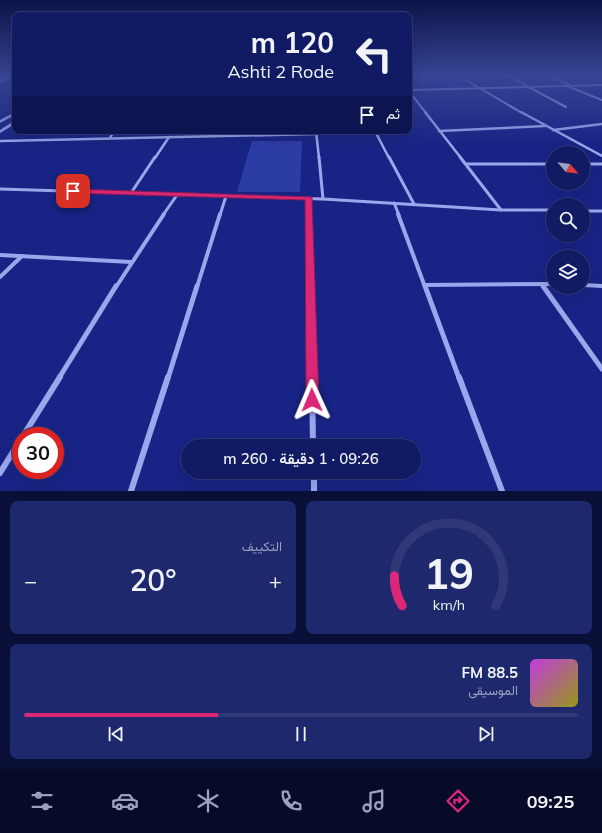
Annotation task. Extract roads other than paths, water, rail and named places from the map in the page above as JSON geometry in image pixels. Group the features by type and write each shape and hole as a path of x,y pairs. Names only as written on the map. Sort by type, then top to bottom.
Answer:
{"street":[{"path":"416,99 501,210"},
{"path":"497,99 602,156"},
{"path":"552,99 566,106"},
{"path":"0,122 12,115"},
{"path":"0,132 12,124"},
{"path":"553,130 602,124"},
{"path":"439,131 546,126"},
{"path":"110,138 112,134"},
{"path":"0,141 282,134"},
{"path":"316,134 323,199"},
{"path":"377,134 414,204"},
{"path":"131,193 169,137"},
{"path":"466,164 546,164"},
{"path":"590,164 602,164"},
{"path":"0,189 309,198 501,210 546,210"},
{"path":"29,427 131,262 177,195"},
{"path":"131,491 226,196"},
{"path":"309,198 313,439"},
{"path":"394,203 502,491"},
{"path":"590,211 602,211"},
{"path":"0,255 131,262"},
{"path":"0,278 22,256"},
{"path":"542,284 602,369"},
{"path":"425,285 546,284"},
{"path":"590,285 602,286"},
{"path":"0,473 12,454"},
{"path":"314,479 314,491"}]}
